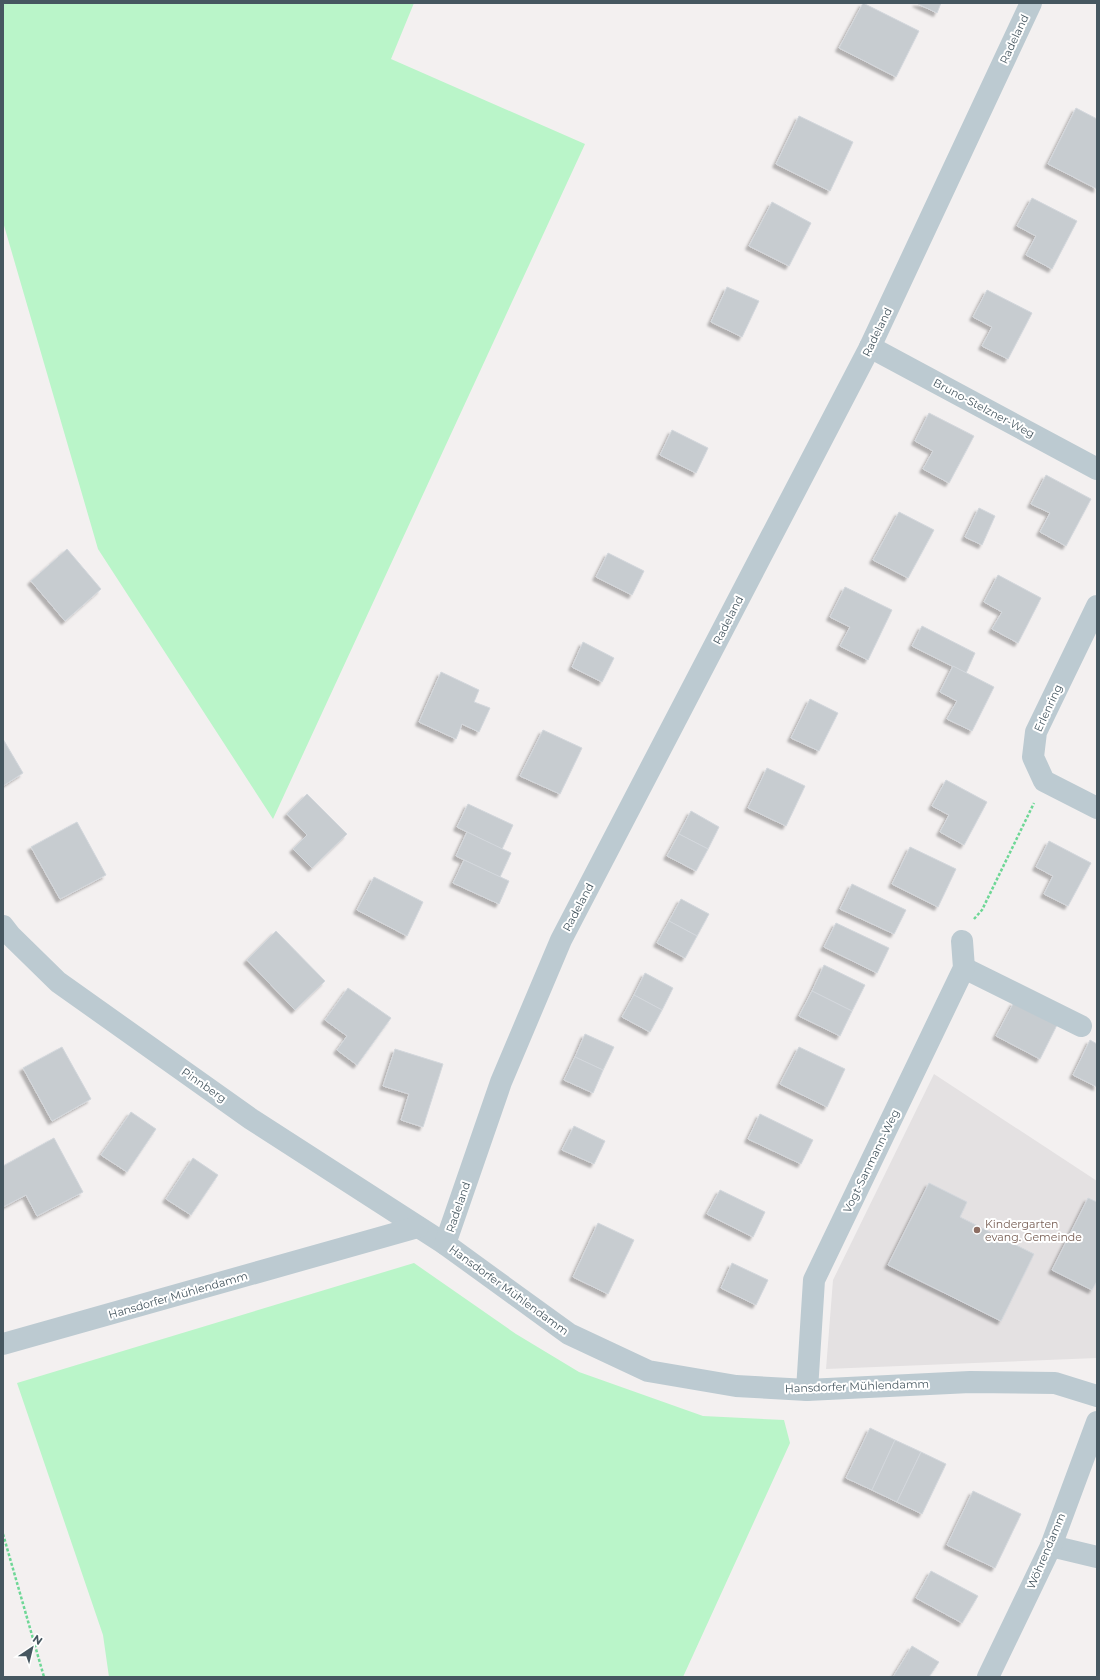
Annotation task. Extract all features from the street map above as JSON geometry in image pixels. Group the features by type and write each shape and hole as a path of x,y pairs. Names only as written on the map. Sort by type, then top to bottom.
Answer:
{"street":[{"name":"Radeland","path":"445,1244 501,1082 561,940 870,347 1031,3"},
{"name":"Bruno-Stelzner-Weg","path":"870,347 1097,468"},
{"name":"Erlenring","path":"1044,781 1033,757 1036,732 1097,606"},
{"path":"1044,781 1097,808"},
{"name":"Pinnberg","path":"3,926 10,935 58,982 251,1119 418,1228"},
{"name":"Vogt-Sanmann-Weg","path":"807,1390 814,1280 964,968 962,940"},
{"path":"964,968 1081,1026"},
{"name":"Hansdorfer Mühlendamm","path":"3,1344 418,1228 445,1244 569,1334 648,1371 736,1386 807,1390 970,1382 1055,1383 1097,1396"},
{"name":"Wöhrendamm","path":"988,1677 1051,1546 1097,1422"},
{"path":"1051,1546 1097,1557"}],"path":[{"path":"962,940 974,919 982,910 1044,781"},
{"path":"3,1534 44,1677"}],"shaded area":[{"name":"Kindergarten evang. Gemeinde","path":"934,1074 1097,1181 1097,1358 826,1369 833,1280"}],"green space":[{"path":"3,3 414,3 391,59 585,144 273,819 98,549 3,222"},
{"path":"414,1263 516,1334 579,1372 703,1416 784,1420 790,1443 683,1677 109,1677 103,1635 17,1383"}],"building":[{"path":"863,3 919,31 896,77 839,48"},
{"path":"916,3 941,3 937,13"},
{"path":"1076,108 1097,119 1097,189 1048,164"},
{"path":"799,116 853,142 830,191 776,164"},
{"path":"1032,198 1077,221 1052,269 1026,255 1036,236 1017,226"},
{"path":"772,202 811,223 789,266 749,246"},
{"path":"727,287 759,301 742,337 711,322"},
{"path":"987,290 1032,313 1008,359 982,346 992,327 973,317"},
{"path":"929,413 974,436 949,483 923,469 933,451 915,441"},
{"path":"672,430 708,448 696,473 660,455"},
{"path":"1046,475 1091,499 1066,546 1040,532 1050,513 1031,504"},
{"path":"979,508 995,516 982,545 965,537"},
{"path":"899,512 934,530 908,578 873,560"},
{"path":"67,549 101,589 65,621 31,581"},
{"path":"608,553 644,571 632,595 596,577"},
{"path":"998,575 1041,598 1018,643 992,629 1002,612 984,602"},
{"path":"845,587 892,610 868,660 840,646 850,627 830,617"},
{"path":"922,626 975,653 966,673 912,646"},
{"path":"583,642 614,658 602,682 572,667"},
{"path":"953,666 994,687 972,731 947,719 957,701 940,692"},
{"path":"441,672 479,690 474,702 490,708 479,732 462,724 456,739 419,722"},
{"path":"810,699 838,713 819,751 791,738"},
{"path":"543,730 582,748 560,794 520,776"},
{"path":"3,739 23,773 3,786"},
{"path":"767,768 805,786 786,826 748,808"},
{"path":"946,780 987,802 964,845 940,832 949,815 932,806"},
{"path":"307,794 347,834 312,868 293,849 307,835 287,814"},
{"path":"468,804 513,825 502,849 457,827"},
{"path":"691,811 719,827 708,849 679,834"},
{"path":"77,822 106,875 60,899 31,847"},
{"path":"467,832 511,853 500,877 456,856"},
{"path":"679,834 708,849 696,871 667,856"},
{"path":"1049,841 1091,863 1068,906 1044,894 1053,876 1036,867"},
{"path":"910,847 956,869 938,907 892,884"},
{"path":"464,860 509,881 499,904 453,883"},
{"path":"374,877 423,902 407,936 357,910"},
{"path":"852,884 906,910 894,934 840,909"},
{"path":"681,899 709,914 697,936 669,921"},
{"path":"669,921 697,936 685,958 657,943"},
{"path":"836,923 889,948 877,973 824,947"},
{"path":"276,931 325,981 295,1010 247,960"},
{"path":"824,965 865,985 852,1011 812,991"},
{"path":"645,973 673,988 662,1010 634,995"},
{"path":"348,988 391,1018 357,1065 337,1050 347,1036 325,1020"},
{"path":"812,991 852,1011 840,1036 799,1016"},
{"path":"634,995 662,1010 650,1032 622,1017"},
{"path":"1014,1002 1057,1025 1040,1059 996,1036"},
{"path":"585,1034 614,1047 603,1070 575,1057"},
{"path":"1090,1040 1097,1044 1097,1087 1073,1075"},
{"path":"62,1047 91,1099 52,1121 23,1068"},
{"path":"799,1047 845,1069 827,1107 780,1084"},
{"path":"395,1049 443,1064 423,1127 401,1120 409,1094 383,1086"},
{"path":"575,1057 603,1070 593,1093 564,1080"},
{"path":"131,1112 156,1129 127,1172 101,1155"},
{"path":"760,1114 813,1140 801,1164 748,1139"},
{"path":"574,1126 605,1141 594,1164 562,1150"},
{"path":"54,1138 83,1192 37,1216 26,1195 3,1207 3,1166"},
{"path":"193,1158 218,1175 191,1215 166,1199"},
{"path":"929,1183 967,1202 960,1217 1034,1254 1001,1321 888,1265"},
{"path":"720,1190 765,1212 753,1237 707,1214"},
{"path":"1088,1198 1097,1202 1097,1281 1092,1290 1052,1270"},
{"path":"598,1223 634,1240 608,1294 573,1277"},
{"path":"732,1263 768,1280 756,1305 721,1288"},
{"path":"870,1428 895,1440 872,1490 846,1478"},
{"path":"895,1440 921,1452 897,1502 872,1490"},
{"path":"921,1452 946,1464 922,1514 897,1502"},
{"path":"973,1491 1021,1514 995,1568 947,1545"},
{"path":"931,1571 978,1596 962,1623 916,1598"},
{"path":"912,1646 939,1662 929,1677 893,1677"}],"place":[{"name":"Kindergarten evang. Gemeinde","path":"977,1230"}]}
